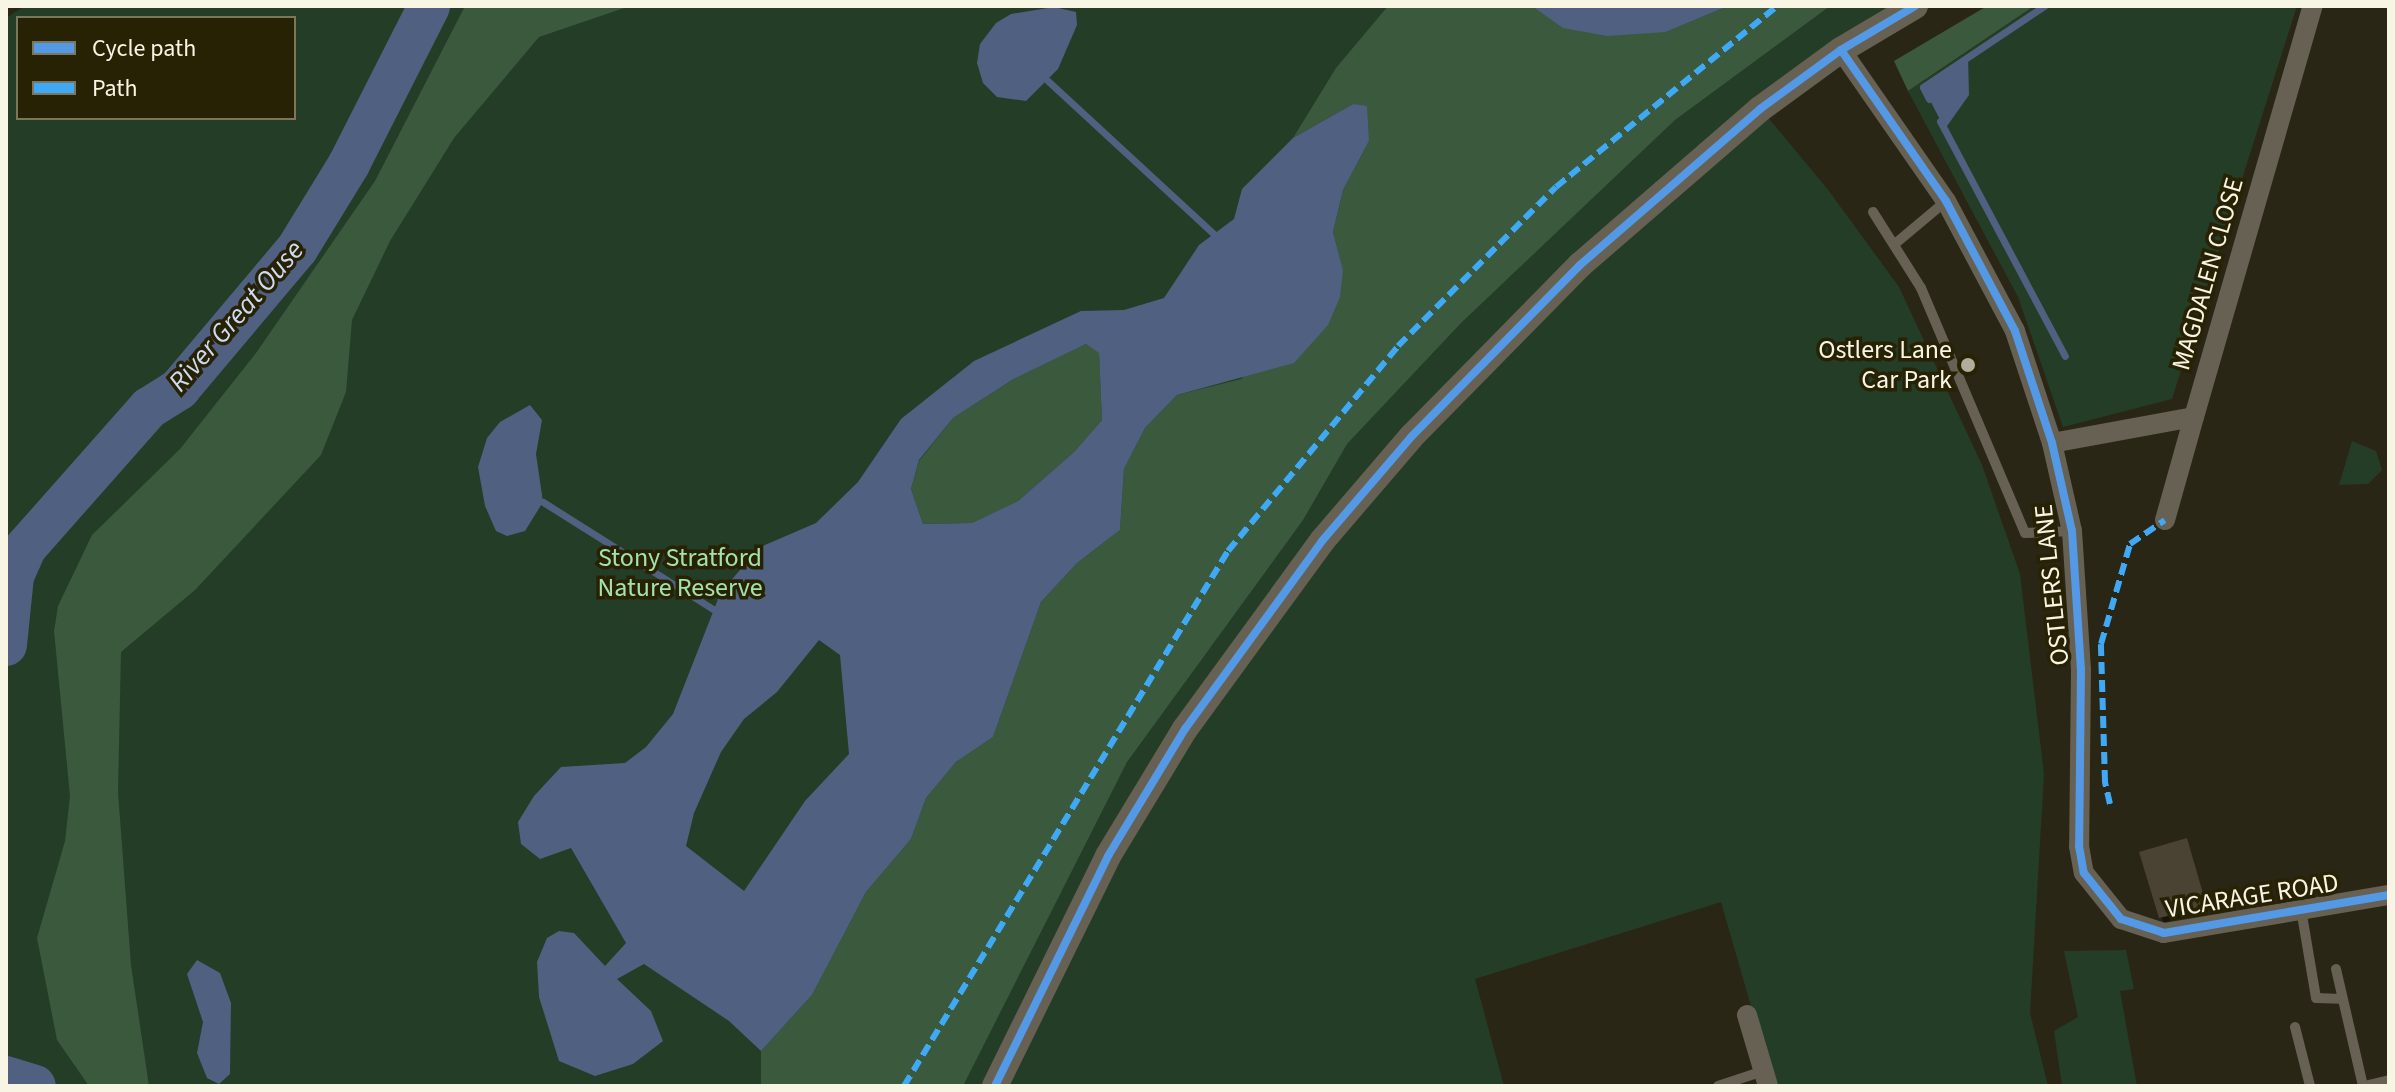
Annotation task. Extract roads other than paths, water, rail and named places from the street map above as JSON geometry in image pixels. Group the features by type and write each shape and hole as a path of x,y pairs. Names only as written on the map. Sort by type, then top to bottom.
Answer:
{"street":[{"path":"995,1086 1108,856 1185,729 1322,541 1411,437 1580,265 1760,109 1841,50 1915,6"},
{"name":"MAGDALEN CLOSE","path":"2165,520 2313,6"},
{"name":"OSTLERS LANE","path":"1841,50 1946,201 2015,331 2052,443 2072,531 2081,669 2079,846 2084,873 2121,919"},
{"path":"2052,443 2194,417"},
{"name":"VICARAGE ROAD","path":"2121,919 2164,933 2389,895"},
{"path":"1747,1015 1766,1079"}],"lane":[{"path":"1896,243 1946,201"},
{"path":"1873,212 1896,243 1921,288 2025,533 2072,531"},
{"path":"2301,909 2316,998 2341,999"},
{"path":"2336,969 2364,1086 2389,1080"},
{"path":"2295,1027 2310,1086"},
{"path":"1718,1086 1766,1079"}],"water":[{"path":"1532,6 1728,6 1666,32 1607,36 1563,28"},
{"path":"1054,7 1076,12 1077,25 1058,69 1026,101 997,97 983,83 977,63 980,44 996,23 1011,14"},
{"path":"1968,56 1969,95 1945,129 1923,87"},
{"path":"1353,104 1367,106 1369,141 1343,190 1333,232 1343,270 1340,297 1328,325 1294,363 1177,395 1145,428 1124,469 1120,530 1077,563 1041,602 993,737 956,762 926,798 911,839 866,892 812,995 761,1051 729,1021 644,964 617,979 651,1011 663,1041 633,1064 595,1076 559,1061 539,997 537,962 547,938 559,931 574,933 605,966 626,943 571,848 540,859 521,844 518,822 534,796 561,767 625,763 646,747 673,714 720,594 758,548 816,523 858,482 901,419 974,361 1081,311 1124,310 1164,298 1199,245 1234,219 1242,189 1293,138","holes":["1086,344 1099,353 1102,420 1074,452 1018,501 972,523 923,524 911,489 919,460 953,418 1012,380","819,640 840,655 849,754 805,801 744,891 686,846 694,813 721,752 744,719 777,692"]},
{"path":"530,405 542,420 536,454 543,502 525,531 507,536 496,531 485,506 478,467 487,438 500,422"},
{"path":"197,960 220,973 231,1003 230,1074 219,1084 207,1078 197,1053 203,1022 187,974"}],"waterway":[{"name":"River Great Ouse","path":"6,645 13,576 26,547 149,408 179,389 297,249 349,164 429,6"},
{"path":"1929,99 1923,87 2044,6"},
{"path":"1048,81 1214,234"},
{"path":"1940,121 2065,356"},
{"path":"543,502 713,609"},
{"name":"River Great Ouse","path":"6,1077 35,1086"}],"place":[{"name":"Ostlers Lane Car Park","path":"1968,365"}],"park label":[{"name":"Stony Stratford Nature Reserve","path":"680,573"}]}
